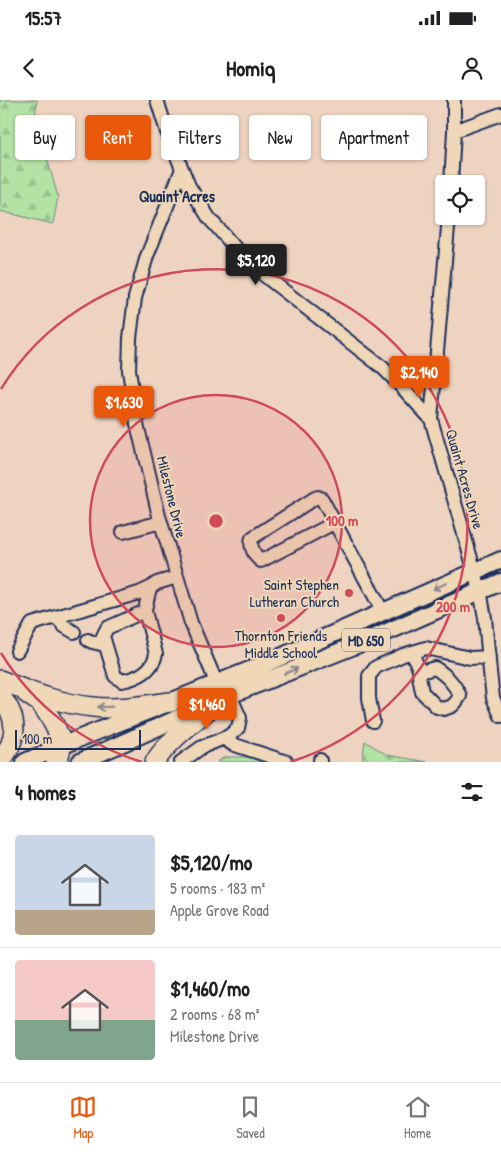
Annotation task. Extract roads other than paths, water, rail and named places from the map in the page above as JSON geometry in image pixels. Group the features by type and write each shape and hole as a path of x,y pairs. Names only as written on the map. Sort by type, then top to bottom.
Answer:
{"highway":[{"path":"0,680 43,697 94,708 171,702"},
{"path":"19,688 38,702 51,720 59,737 58,754"},
{"path":"155,762 172,742 222,693"},
{"path":"0,696 10,712 14,735 8,752 0,762"}],"main road":[{"name":"MD 650","path":"80,762 140,735 264,671 267,663 501,560"},
{"name":"MD 650","path":"24,762 58,754 171,702 222,693 364,642 501,582"}],"street":[{"path":"157,100 188,186 209,218 237,250 265,276 382,368 431,419"},
{"path":"452,175 454,100"},
{"path":"454,131 501,114"},
{"name":"Milestone Drive","path":"181,762 202,747 228,736 238,728 240,718 222,693 190,623 161,522 137,424 130,370 130,338 135,298 147,256 182,169"},
{"name":"Quaint Acres Drive","path":"448,225 431,419 480,590 493,654 494,698 501,716"},
{"path":"334,523 261,562 251,546 252,538 318,497 322,500 383,612"},
{"path":"123,532 161,522"},
{"path":"17,651 32,624 139,592 177,577"},
{"path":"145,611 107,628 103,636 114,676 122,680 130,679 148,670 155,660 156,654 145,611 150,588"},
{"path":"56,617 64,626 74,632"},
{"path":"88,640 105,645"},
{"path":"373,721 368,698 369,676 376,668 403,655 426,648 470,658 493,654"},
{"path":"412,652 420,672"},
{"path":"224,738 232,744 286,762"}],"place":[{"name":"Saint Stephen Lutheran Church","path":"349,593"},
{"name":"Thornton Friends Middle School","path":"281,618"}],"district":[{"name":"Quaint Acres","path":"177,196"}]}
